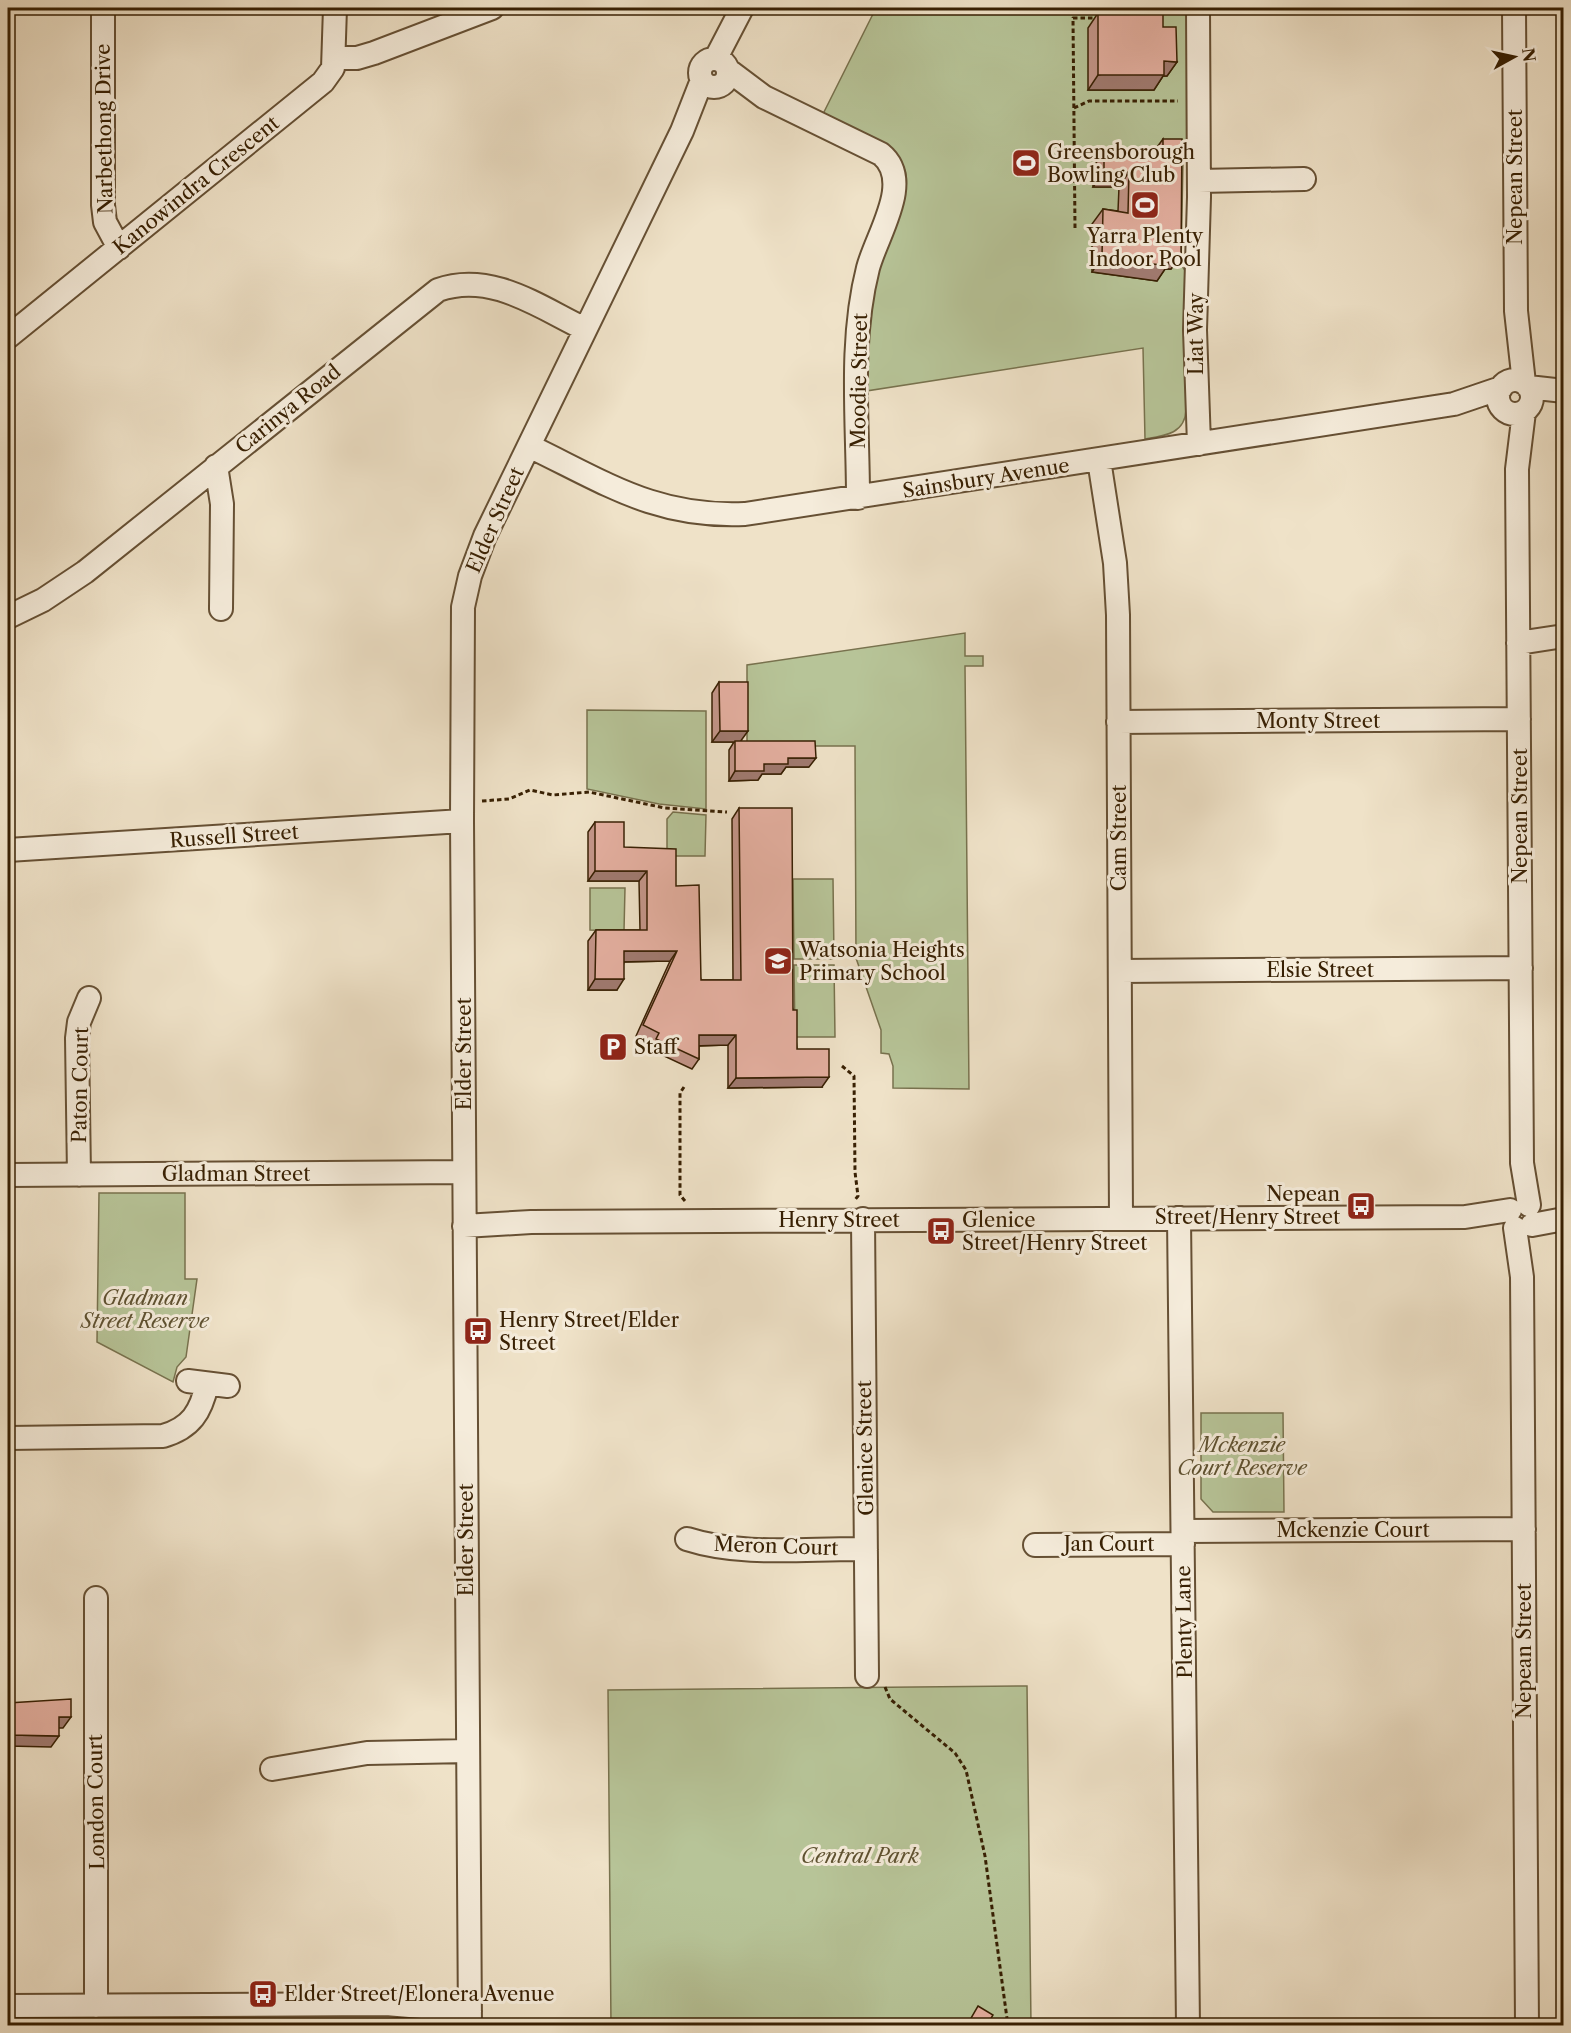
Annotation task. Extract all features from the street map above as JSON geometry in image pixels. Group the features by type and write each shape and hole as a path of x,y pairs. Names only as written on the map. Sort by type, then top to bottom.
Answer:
{"street":[{"name":"Narbethong Drive","path":"103,8 103,205 105,222 118,248"},
{"name":"Kanowindra Crescent","path":"8,337 312,92 329,75 334,58 335,8"},
{"path":"334,58 357,58 374,53 492,8"},
{"name":"Liat Way","path":"1198,8 1199,181 1195,330 1199,444"},
{"name":"Nepean Street","path":"1514,8 1527,2025"},
{"name":"Elder Street","path":"470,2010 461,639 466,591 485,536 585,329 682,131 718,74 741,9"},
{"name":"Moodie Street","path":"718,74 881,154 890,162 896,174 895,192 875,245 861,303 857,345 858,498"},
{"path":"1199,181 1304,179"},
{"name":"Carinya Road","path":"8,617 43,600 85,572 426,298 450,286 477,283 491,286 585,329"},
{"name":"Sainsbury Avenue","path":"529,446 631,496 680,512 705,515 745,514 1454,404 1563,392"},
{"name":"Cam Street","path":"1099,460 1117,590 1121,1218"},
{"path":"216,466 222,504 221,609"},
{"path":"1518,643 1563,636"},
{"name":"Monty Street","path":"1118,722 1519,719"},
{"name":"Russell Street","path":"8,850 462,821"},
{"name":"Elsie Street","path":"1120,971 1521,968"},
{"name":"Paton Court","path":"79,1175 77,1038 79,1022 89,998"},
{"name":"Gladman Street","path":"8,1175 464,1172"},
{"name":"Henry Street","path":"464,1226 855,1213 1121,1218 1563,1217"},
{"name":"Glenice Street","path":"855,1213 866,1548 876,1682"},
{"name":"Plenty Lane","path":"1179,1218 1188,2025"},
{"path":"8,1438 163,1436 180,1430 197,1415 203,1404 208,1384"},
{"name":"Mckenzie Court","path":"1183,1538 1524,1528"},
{"name":"Jan Court","path":"1035,1545 1183,1538"},
{"name":"Meron Court","path":"687,1539 739,1549 866,1548"},
{"name":"London Court","path":"96,1598 96,2006"},
{"path":"272,1769 367,1753 468,1751"},
{"path":"8,2006 386,2004 470,2010"}],"path":[{"path":"1075,228 1073,18 1094,18 1097,28"},
{"path":"1074,108 1089,101 1178,101"},
{"path":"480,801 509,799 530,790 553,795 589,792 671,808 727,812"},
{"path":"842,1066 854,1076 855,1172 858,1196 855,1213"},
{"path":"684,1087 680,1093 680,1195 690,1206"},
{"path":"876,1682 890,1699 959,1758 968,1775 985,1856 1008,2025"}],"green space":[{"path":"876,8 1189,8 1189,152 1183,161 1181,265 1187,273 1186,410 1185,418 1178,429 1166,435 1145,439 1143,348 866,391 873,297 881,260 903,202 907,181 901,163 896,159 822,116"},
{"path":"965,633 965,656 983,656 983,666 965,666 969,1089 893,1088 893,1066 889,1054 881,1053 881,1030 856,958 855,746 747,746 747,665"},
{"path":"587,710 706,711 706,809 659,804 587,789"},
{"path":"673,812 706,815 705,856 667,856 667,819"},
{"path":"793,879 833,879 834,959 794,959"},
{"path":"590,888 625,888 624,931 590,930"},
{"path":"794,965 834,965 835,1037 795,1037"},
{"name":"Gladman Street Reserve","path":"99,1193 185,1193 185,1279 197,1279 186,1357 177,1367 173,1382 97,1342"},
{"name":"Mckenzie Court Reserve","path":"1201,1413 1283,1413 1284,1512 1213,1512 1201,1499"},
{"name":"Central Park","path":"1027,1686 1031,2025 611,2025 608,1690"}],"building":[{"name":"Greensborough Bowling Club","path":"1118,8 1134,8 1134,13 1163,13 1163,27 1176,27 1177,62 1164,61 1164,75 1098,75 1098,13 1118,13"},
{"name":"Yarra Plenty Indoor Pool","path":"1163,139 1182,139 1181,255 1169,254 1168,266 1102,257 1103,209 1128,213 1129,172 1104,172 1104,152 1163,149"},
{"path":"719,682 748,682 748,731 720,731"},
{"path":"735,741 815,741 816,758 788,758 788,764 764,764 764,771 735,771"},
{"path":"739,808 792,808 793,1010 797,1010 797,1049 829,1049 829,1077 736,1078 736,1035 699,1035 699,1059 656,1039 659,1033 643,1025 677,951 624,951 624,979 595,979 596,930 647,930 647,871 595,871 595,822 624,822 624,847 676,849 676,886 699,885 701,980 741,980"},
{"path":"71,1699 71,1717 59,1717 59,1736 9,1735 8,1703"},
{"path":"978,2006 993,2015 987,2025 967,2025"}],"place":[{"name":"Greensborough Bowling Club","path":"1026,163"},
{"name":"Yarra Plenty Indoor Pool","path":"1145,205"},
{"name":"Watsonia Heights Primary School","path":"778,961"},
{"name":"Staff","path":"613,1047"},
{"name":"Nepean Street/Henry Street","path":"1361,1206"},
{"name":"Glenice Street/Henry Street","path":"941,1231"},
{"name":"Henry Street/Elder Street","path":"478,1331"},
{"name":"Elder Street/Elonera Avenue","path":"263,1994"}]}
